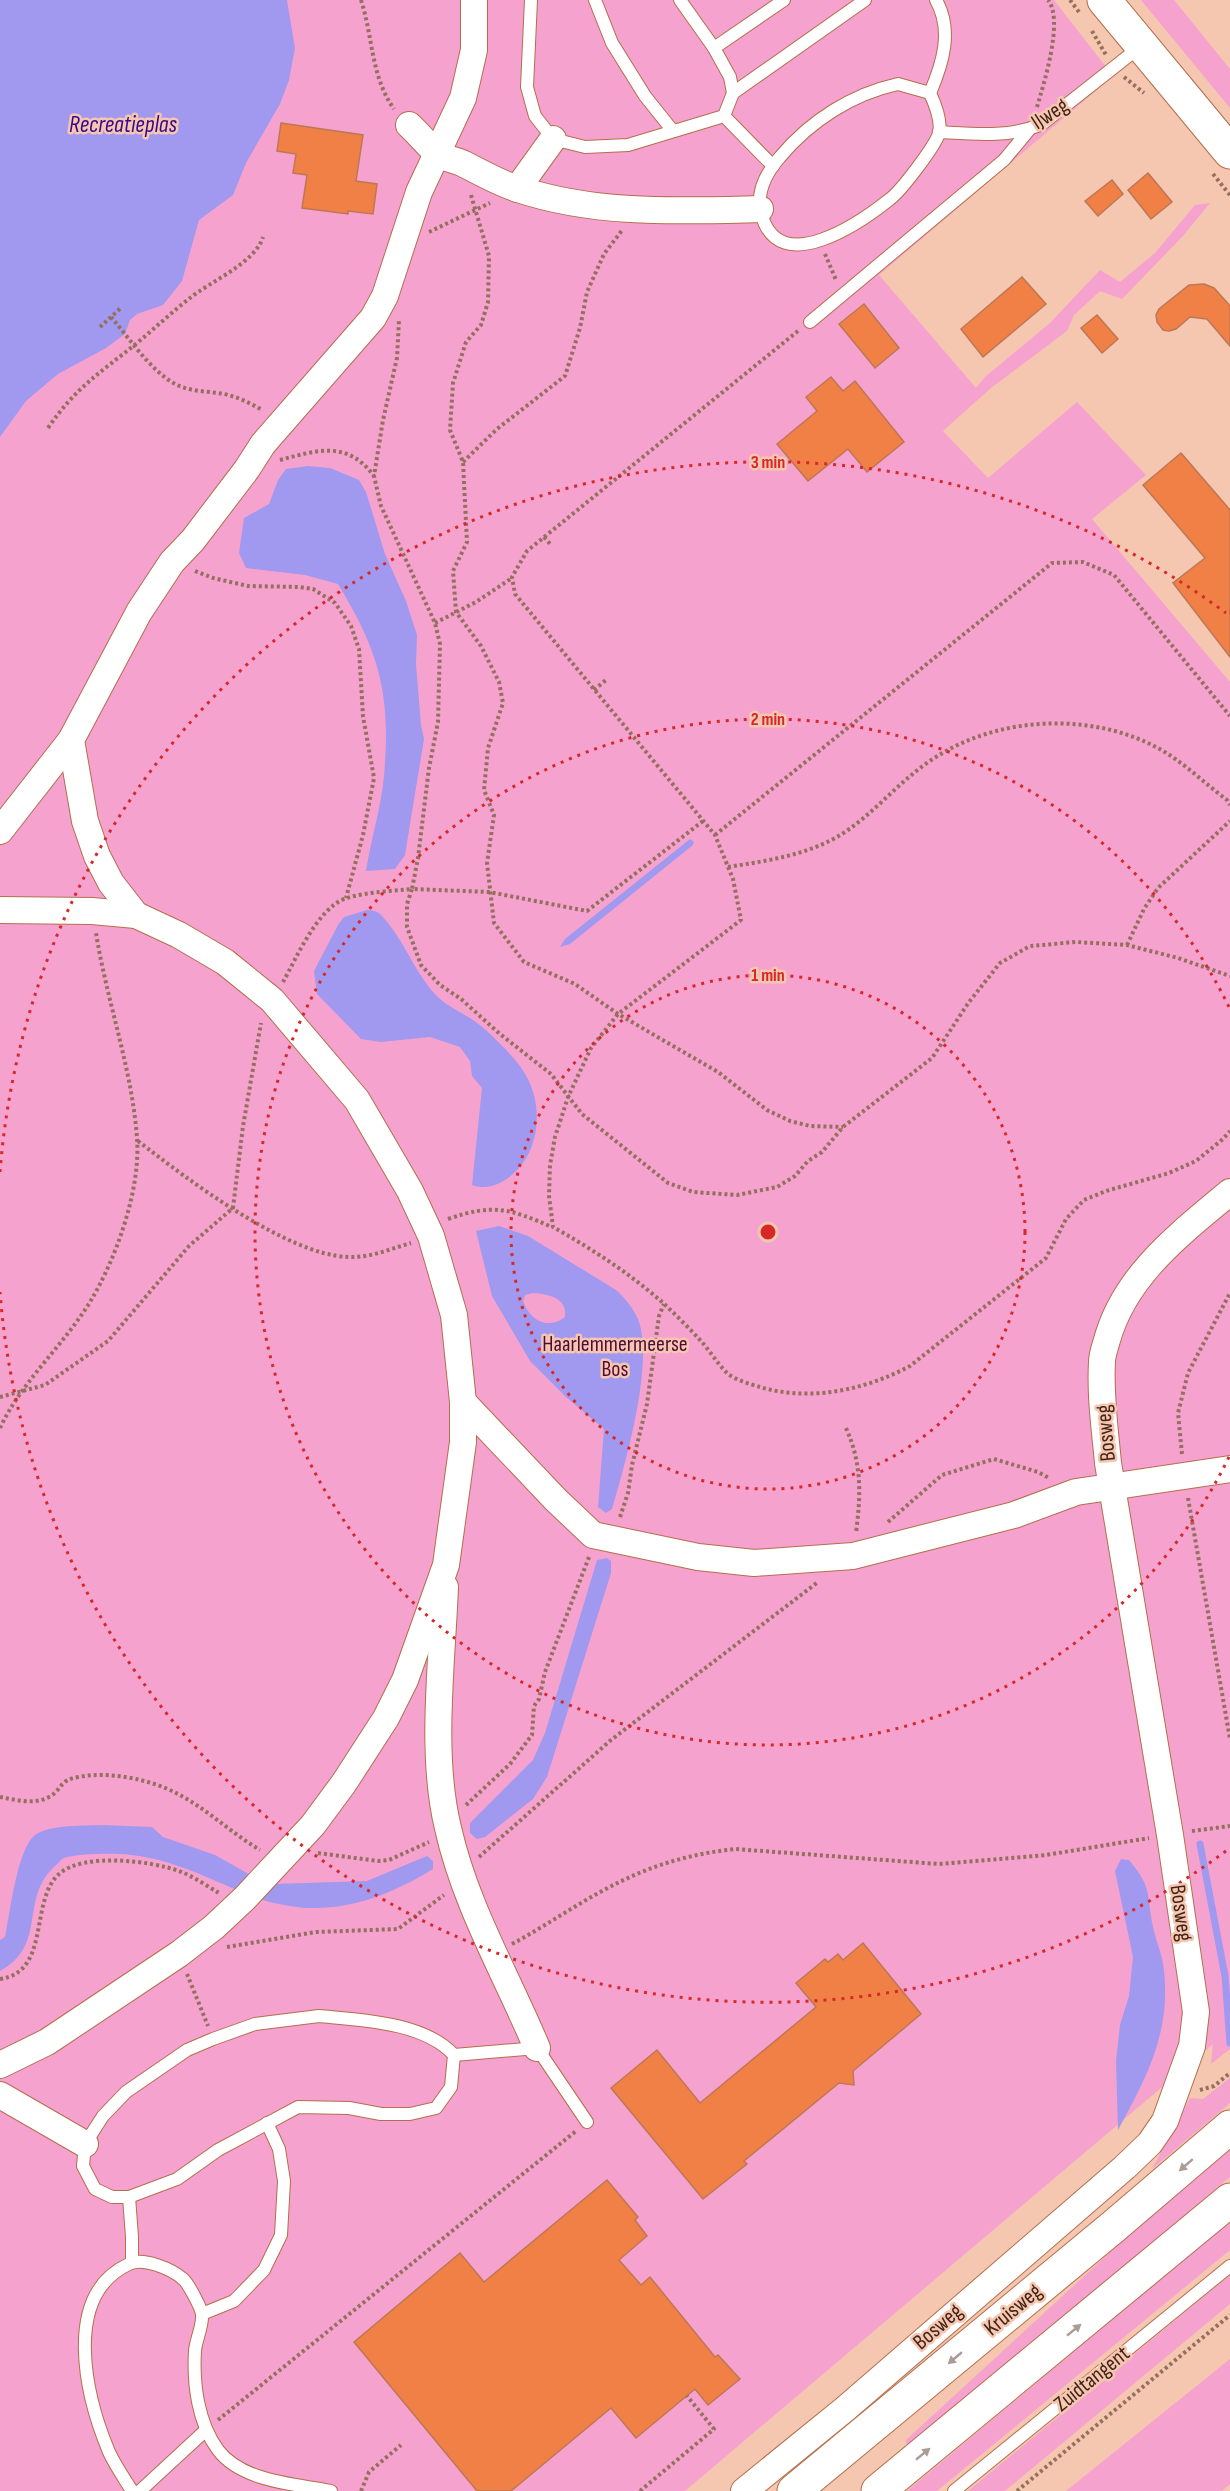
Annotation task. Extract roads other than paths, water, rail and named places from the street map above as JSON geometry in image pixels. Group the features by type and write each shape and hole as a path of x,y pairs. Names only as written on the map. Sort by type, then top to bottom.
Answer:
{"main road":[{"path":"1104,0 1230,152"},
{"name":"Kruisweg","path":"794,2491 1104,2235 1230,2127"},
{"path":"878,2491 1230,2200"}],"street":[{"path":"0,831 70,740 139,612 172,562 193,540 281,422 373,318 385,296 419,192 463,98 474,50 474,0"},
{"path":"409,125 437,154 517,189 573,203 654,212 760,209"},
{"path":"517,189 553,139"},
{"path":"70,740 85,821 97,856 111,883 136,915"},
{"path":"0,910 92,911 136,915 179,935 225,962 272,1000 357,1100 410,1191 428,1232 454,1315 463,1402 463,1442 446,1565 439,1724 442,1791 447,1827 462,1877 537,2048"},
{"name":"Bosweg","path":"744,2491 845,2409 1125,2167 1150,2143 1160,2128 1180,2084 1192,2046 1196,2012 1170,1835 1112,1486 1103,1408 1102,1360 1113,1320 1140,1274 1181,1233 1230,1192"},
{"path":"463,1402 548,1492 603,1537 698,1557 754,1563 853,1556 1014,1515 1076,1492 1184,1474 1230,1469"},
{"path":"0,2065 47,2042 181,1953 241,1902 313,1825 344,1783 386,1718 405,1680 446,1565"},
{"path":"0,2095 84,2144"}],"lane":[{"path":"531,0 527,87 535,116 553,139 585,147 628,145 724,116"},
{"path":"595,0 612,43 645,96 673,131"},
{"path":"680,0 714,48 730,77 733,93 724,116"},
{"path":"714,48 784,0"},
{"path":"733,93 865,0"},
{"path":"930,93 939,73 945,50 945,24 936,0"},
{"name":"IJweg","path":"939,132 987,135 1029,130 1042,124 1142,46"},
{"path":"898,84 930,93 936,105 939,132 928,153 892,198 848,228 820,241 798,244 781,243 766,229 760,209 761,188 773,166 793,141 834,109 876,89 898,84"},
{"path":"724,116 773,166"},
{"path":"810,322 1004,160 1029,130"},
{"path":"319,2016 390,2022 445,2044 454,2055 451,2086 436,2108 410,2114 381,2114 349,2108 298,2107 218,2150 177,2179 129,2197 112,2197 95,2189 82,2166 84,2144 103,2116 126,2092 187,2050 255,2024 319,2016"},
{"path":"454,2055 537,2048 587,2122"},
{"path":"202,2313 234,2301 264,2270 281,2235 284,2181 279,2149 267,2123"},
{"path":"129,2197 132,2262"},
{"path":"132,2491 110,2453 94,2410 85,2356 87,2321 93,2296 110,2274 132,2262 149,2263 166,2268 185,2280 202,2313 195,2350 198,2404 206,2430 220,2452 243,2470 331,2491"},
{"name":"Zuidtangent","path":"954,2491 1230,2266"},
{"path":"140,2491 206,2430"}],"water":[{"name":"Recreatieplas","path":"0,0 287,0 295,48 289,80 280,104 246,163 233,195 199,220 182,281 163,305 137,314 130,320 125,334 106,348 58,374 26,401 0,437"},
{"path":"308,466 330,468 359,480 366,492 385,554 406,601 417,635 416,664 424,739 405,855 395,869 366,871 383,788 386,722 379,676 364,632 338,584 305,575 246,568 239,553 244,518 269,504 278,480 286,469"},
{"path":"690,839 694,842 693,845 570,944 560,947 565,939"},
{"path":"367,910 378,913 388,923 434,993 491,1035 514,1059 529,1081 536,1107 535,1135 525,1159 517,1170 496,1185 478,1187 472,1185 482,1088 472,1076 470,1061 460,1047 430,1037 381,1042 361,1039 317,994 314,971 338,925 344,917"},
{"path":"499,1226 528,1236 616,1290 629,1303 638,1319 642,1337 641,1386 624,1467 612,1509 606,1513 598,1507 604,1429 566,1397 530,1361 492,1296 476,1231","holes":["525,1295 551,1296 560,1301 565,1317 552,1323 545,1323 534,1318 523,1301"]},
{"path":"607,1558 611,1561 611,1573 547,1777 533,1799 485,1837 477,1839 470,1833 470,1823 533,1760 545,1733 597,1560"},
{"path":"104,1825 152,1827 163,1837 215,1855 254,1877 274,1884 367,1881 427,1856 433,1861 433,1869 386,1893 362,1901 315,1908 265,1901 195,1872 151,1858 135,1855 91,1854 64,1858 44,1880 38,1894 24,1948 15,1960 0,1971 0,1940 5,1937 19,1867 29,1842 35,1835 50,1829"},
{"path":"1121,1859 1129,1860 1145,1885 1161,1954 1165,1993 1164,2014 1154,2054 1138,2092 1118,2130 1116,2061 1120,2025 1129,1996 1133,1957 1115,1871"}],"waterway":[{"path":"1200,1844 1225,1976 1230,2043"}],"park label":[{"name":"Haarlemmermeerse Bos","path":"615,1356"}]}
